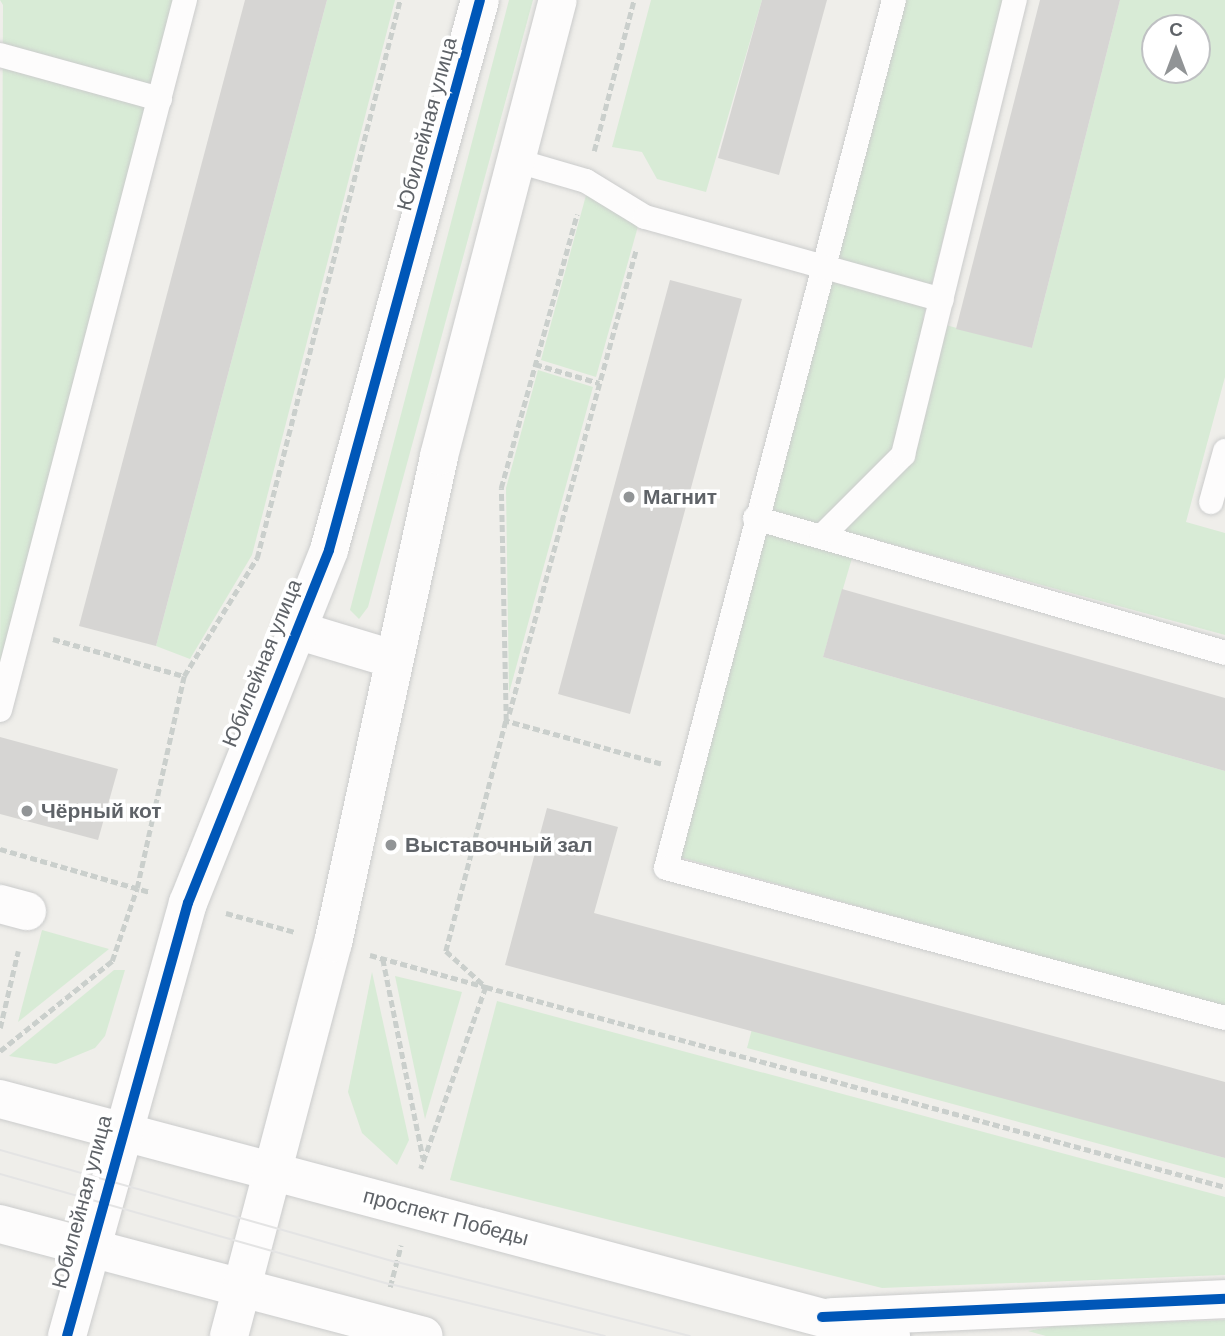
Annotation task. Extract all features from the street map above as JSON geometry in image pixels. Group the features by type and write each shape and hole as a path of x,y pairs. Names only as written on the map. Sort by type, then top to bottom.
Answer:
{"street":[{"name":"Юбилейная улица","path":"67,1336 120,1131 188,903 293,629 329,550 362,439 480,0"},
{"path":"229,1336 276,1171 333,943 393,659 514,160 558,0"},
{"path":"293,629 393,659"},
{"name":"проспект Победы","path":"0,1099 891,1336"},
{"path":"0,1224 423,1336"},
{"path":"822,1317 1225,1299"}],"lane":[{"path":"0,710 185,0"},
{"path":"894,0 755,518 666,868 1225,1018"},
{"path":"821,536 903,455 1014,0"},
{"path":"0,55 160,99"},
{"path":"514,160 586,181 645,217 824,263 942,300"},
{"path":"1211,502 1225,451"},
{"path":"755,518 1225,653"}],"path":[{"path":"0,1051 112,961 137,888 184,676 257,558 401,0"},
{"path":"506,721 500,488 634,0"},
{"path":"645,217 506,721 446,951 486,987 1225,1186"},
{"path":"535,364 599,383"},
{"path":"22,631 184,676"},
{"path":"506,721 691,772"},
{"path":"383,959 423,1159"}],"green space":[{"path":"0,0 177,0 0,681 3,5"},
{"path":"327,0 395,0 252,555 190,659 156,646"},
{"path":"509,0 533,0 368,607 359,619 350,610"},
{"path":"651,0 762,0 706,192 657,179 642,152 612,147"},
{"path":"902,0 1003,0 923,319 1032,348 1120,0 1225,0 1225,377 1186,522 1225,533 1225,635 770,511"},
{"path":"588,188 640,219 596,377 541,360"},
{"path":"538,370 593,387 509,693 506,488"},
{"path":"761,532 852,558 823,657 1225,771 1225,1007 679,857"},
{"path":"42,930 109,949 18,1022"},
{"path":"114,970 125,970 105,1036 95,1048 56,1064 9,1056"},
{"path":"372,972 409,1140 397,1165 362,1133 348,1092"},
{"path":"395,976 462,992 425,1119"},
{"path":"497,1001 1225,1197 1225,1275 882,1288 450,1180"},
{"path":"752,1029 1225,1158 1225,1178 747,1048"},
{"path":"1225,1320 1225,1336 1046,1336 1028,1331 1060,1325"}],"building":[{"path":"245,0 327,0 156,646 79,626"},
{"path":"762,0 827,0 779,175 718,158"},
{"path":"1040,0 1120,0 1032,348 956,329"},
{"path":"670,280 742,299 630,714 558,694"},
{"path":"842,589 1225,698 1225,771 823,657"},
{"path":"0,737 118,769 98,840 0,814"},
{"path":"547,808 618,827 594,913 1225,1082 1225,1158 505,965"}],"tram line":[{"path":"0,1150 397,1262 690,1336"},
{"path":"0,1174 390,1284 605,1336"}],"cycle path":[{"path":"67,1336 188,903 329,550 480,0"},
{"path":"822,1317 1225,1299"}],"place":[{"name":"Магнит","path":"629,497"},
{"name":"Чёрный кот","path":"27,811"},
{"name":"Выставочный зал","path":"391,845"}]}
